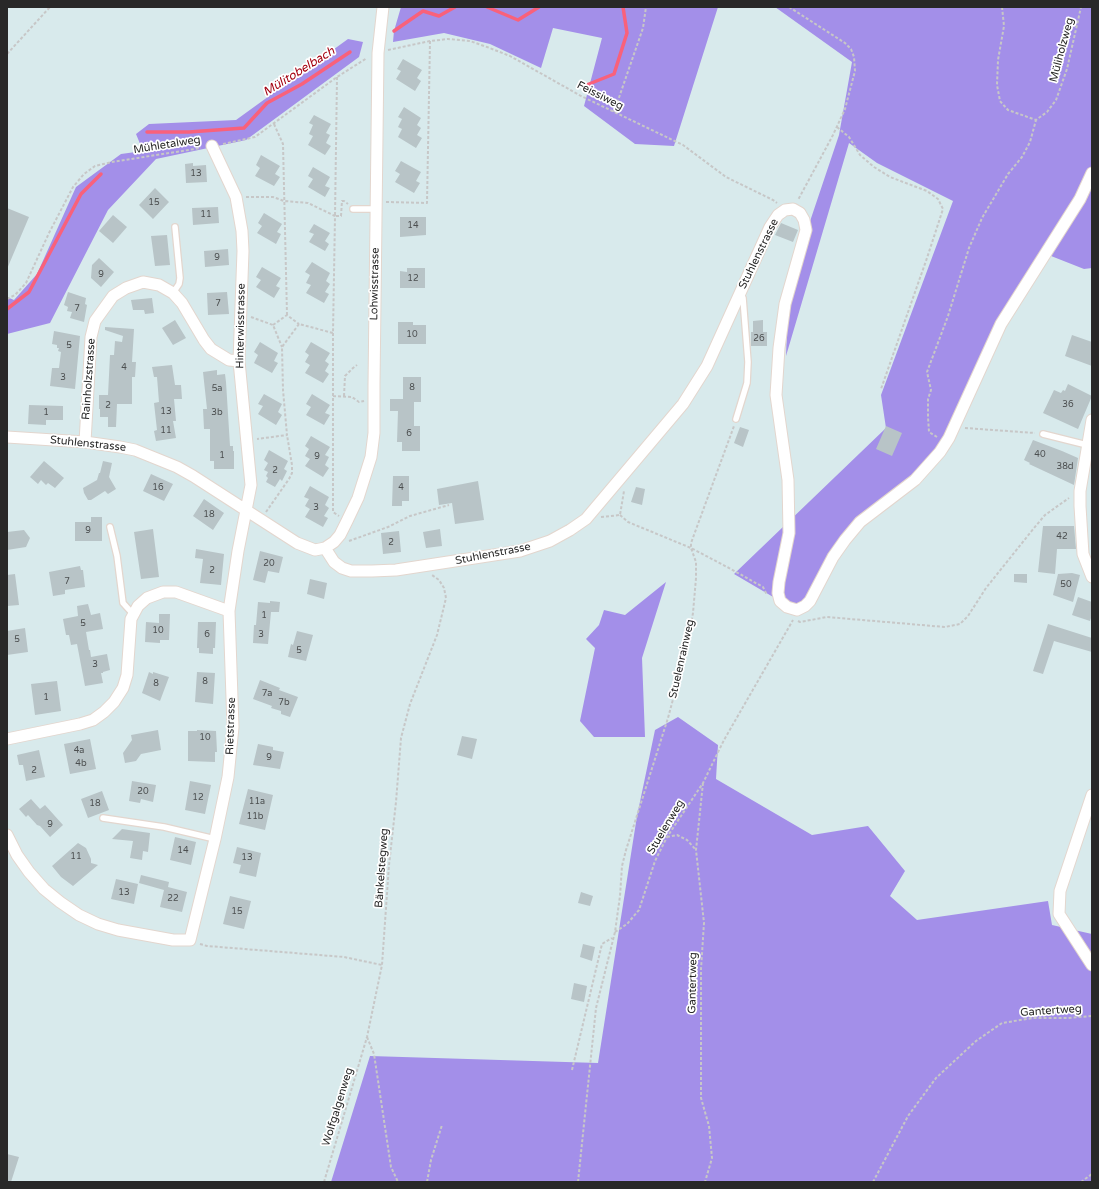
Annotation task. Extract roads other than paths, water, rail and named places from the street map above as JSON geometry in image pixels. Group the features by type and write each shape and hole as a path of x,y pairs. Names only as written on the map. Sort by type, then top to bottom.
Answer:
{"street":[{"name":"Lohwisstrasse","path":"330,545 348,521 365,480 371,457 374,434 378,53 383,7"},
{"name":"Hinterwisstrasse","path":"212,146 236,197 242,231 243,251 239,361 251,485 245,510"},
{"name":"Stuhlenstrasse","path":"7,437 85,442 120,447 148,455 177,467 297,544 315,550 330,545 334,562 342,568 351,571 372,571 422,566 520,551 550,541 586,519 683,404 707,366 770,227 778,215 789,210 800,213 804,220 806,230 785,304 779,348 776,395 788,480 789,526 778,593 780,601 795,615 810,601 833,557 860,522 915,480 940,452 949,438 1001,324 1080,199 1092,173"},
{"name":"Rainholzstrasse","path":"85,442 91,337 95,322 113,296 126,288 143,282 159,284 173,293 182,304 211,349 229,360 239,361"},
{"path":"1092,420 1080,491 1080,520 1083,554 1092,577"},
{"name":"Rietstrasse","path":"7,835 17,855 44,889 79,915 98,924 118,930 173,940 190,940 215,839 228,778 233,727 229,611 245,510"},
{"path":"7,739 93,720 114,702 123,688 127,675 130,626 133,614 138,606 147,598 158,593 169,592 183,594 229,611"},
{"path":"1092,795 1060,891 1059,914 1092,966"}],"lane":[{"path":"353,209 376,205"},
{"path":"173,293 179,284 180,278 175,227"},
{"path":"736,419 747,383 748,362 743,298 739,295"},
{"path":"1043,434 1087,445"},
{"path":"110,527 117,556 124,603 133,614"},
{"path":"103,818 164,826 215,839"}],"waterway":[{"path":"394,31 423,11 439,16 455,7"},
{"path":"487,7 518,20 539,7"},
{"path":"584,86 614,74 627,33 623,7"},
{"name":"Mülitobelbach","path":"147,132 189,132 244,128 267,103 302,84 350,52"},
{"name":"Mülitobelbach","path":"7,309 29,292 81,194 101,174"}]}
